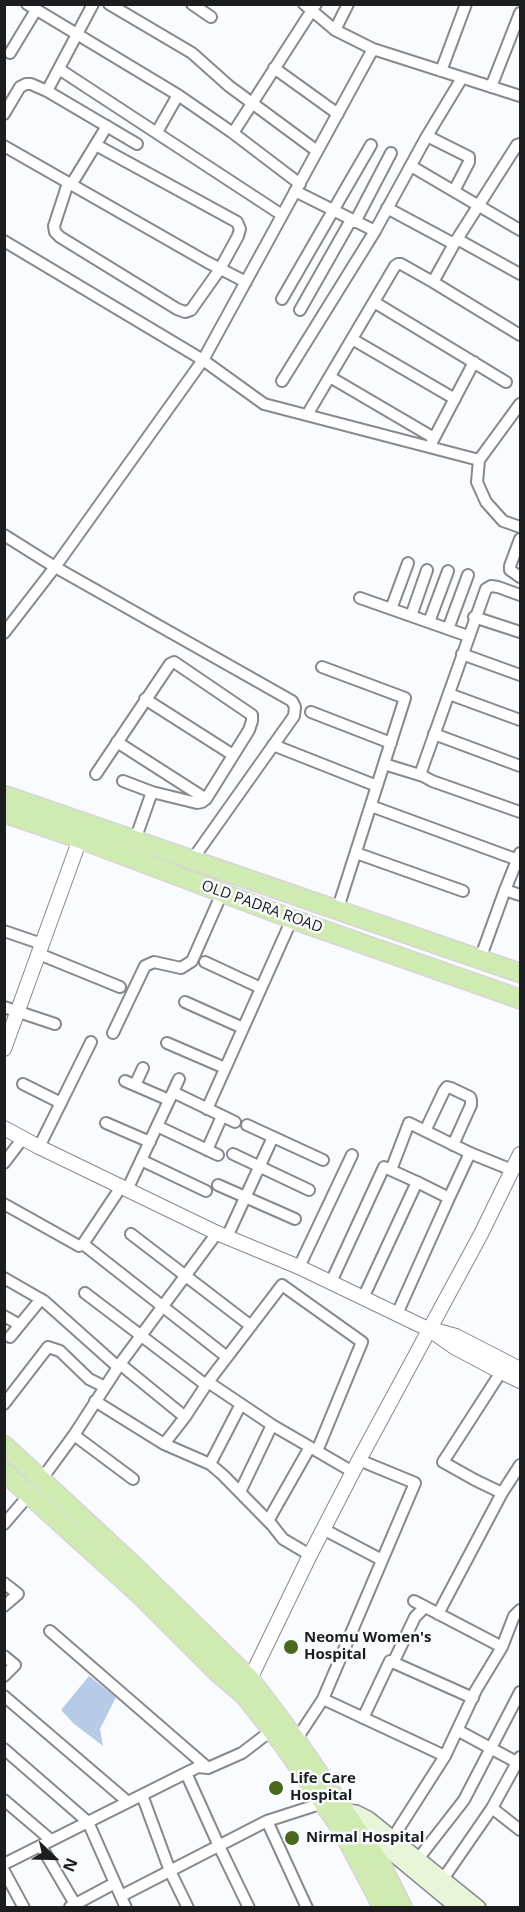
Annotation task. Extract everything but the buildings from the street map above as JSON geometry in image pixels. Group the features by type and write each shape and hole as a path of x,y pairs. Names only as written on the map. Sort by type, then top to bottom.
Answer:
{"main road":[{"name":"OLD PADRA ROAD","path":"4,795 520,973"},
{"name":"OLD PADRA ROAD","path":"4,813 80,839 292,919 520,999"},
{"path":"4,1445 130,1562 245,1685 277,1726 296,1740 339,1817 383,1908"},
{"path":"4,1472 141,1596 217,1672 245,1685"},
{"path":"277,1726 285,1746 339,1817 384,1870 403,1908"},
{"path":"339,1817 356,1814 368,1819 478,1908"},
{"path":"339,1817 383,1845 459,1908"}],"street":[{"path":"47,91 93,4"},
{"path":"110,4 192,53 229,86 318,151"},
{"path":"192,4 211,17"},
{"path":"335,30 348,4"},
{"path":"441,71 466,4"},
{"path":"10,52 31,7 178,95 232,133 297,188 332,211 375,231"},
{"path":"232,133 311,7 335,30 373,50 520,96"},
{"path":"491,87 520,13"},
{"path":"4,633 55,567 203,360 373,50"},
{"path":"274,68 338,114"},
{"path":"59,69 282,215"},
{"path":"282,381 375,231 462,78"},
{"path":"4,114 20,87 26,84 47,91 137,144"},
{"path":"158,132 178,95"},
{"path":"96,145 237,222 240,229 238,236 220,269 191,310 185,312 177,309 55,232 54,226 70,184 107,126"},
{"path":"427,136 469,157 469,162 454,191"},
{"path":"433,282 456,242 520,144"},
{"path":"282,298 371,145"},
{"path":"4,146 246,282"},
{"path":"300,310 392,153"},
{"path":"411,166 520,230"},
{"path":"387,208 520,274"},
{"path":"4,241 203,360 264,404 307,416 431,443 478,460"},
{"path":"307,416 394,266 398,264 433,282 520,335"},
{"path":"374,302 506,382"},
{"path":"352,339 455,399"},
{"path":"431,443 474,362"},
{"path":"330,376 431,443"},
{"path":"520,404 478,460 477,482 486,502 503,521 520,527"},
{"path":"4,535 55,567 292,701 295,707 294,716 192,860"},
{"path":"520,540 510,566 510,570 520,577"},
{"path":"391,609 408,562"},
{"path":"411,616 427,570"},
{"path":"429,622 448,571"},
{"path":"447,628 468,575"},
{"path":"423,777 421,772 474,617 486,589 491,586 520,595"},
{"path":"360,598 468,636"},
{"path":"474,617 520,632"},
{"path":"462,654 520,674"},
{"path":"96,774 145,699 170,664 174,662 252,715 249,730 206,799 197,803 152,792 123,781"},
{"path":"322,667 405,698 337,910"},
{"path":"449,694 520,720"},
{"path":"145,699 233,755"},
{"path":"311,712 391,743"},
{"path":"434,734 520,766"},
{"path":"117,742 206,799"},
{"path":"273,746 377,786"},
{"path":"384,764 520,812"},
{"path":"135,840 152,792"},
{"path":"371,806 519,856 480,959"},
{"path":"4,1048 11,1010 40,949 80,839"},
{"path":"356,853 463,891"},
{"path":"505,890 520,895"},
{"path":"113,1033 145,966 153,962 181,968 192,962 222,892"},
{"path":"207,1109 292,919"},
{"path":"4,931 120,987"},
{"path":"205,962 261,988"},
{"path":"185,1002 243,1028"},
{"path":"11,1010 55,1024"},
{"path":"39,1147 90,1042"},
{"path":"167,1043 225,1068"},
{"path":"143,1068 130,1083 207,1109 234,1122"},
{"path":"83,1244 124,1188 141,1160 179,1079"},
{"path":"23,1084 61,1103"},
{"path":"425,1131 447,1087 470,1097 471,1105 453,1145"},
{"path":"207,1150 222,1116"},
{"path":"106,1123 150,1142"},
{"path":"391,1170 409,1123 514,1174"},
{"path":"247,1125 323,1160"},
{"path":"157,1126 218,1155"},
{"path":"4,1128 222,1235 299,1267 430,1330 454,1347 520,1381"},
{"path":"41,1480 185,1275 222,1235 245,1197 273,1137"},
{"path":"4,1163 23,1138"},
{"path":"397,1314 470,1153"},
{"path":"233,1154 309,1190"},
{"path":"245,1685 356,1466 514,1174 520,1154"},
{"path":"299,1267 352,1155"},
{"path":"141,1160 206,1191"},
{"path":"330,1282 384,1167 449,1198"},
{"path":"363,1298 417,1182"},
{"path":"219,1185 295,1219"},
{"path":"4,1204 75,1245 83,1244 227,1357"},
{"path":"131,1234 251,1326"},
{"path":"4,1278 41,1299 119,1366 185,1417"},
{"path":"164,1444 282,1285 362,1342 314,1449 268,1521"},
{"path":"85,1293 207,1384 272,1425 314,1449 356,1466 415,1484 323,1699 296,1740"},
{"path":"10,1337 41,1299"},
{"path":"4,1316 20,1325"},
{"path":"430,1330 456,1336 520,1369"},
{"path":"4,1404 48,1347 60,1351 89,1379 105,1387"},
{"path":"501,1372 443,1462 502,1493"},
{"path":"95,1401 164,1444 210,1464 224,1475 283,1539 310,1555"},
{"path":"210,1464 241,1404"},
{"path":"240,1492 272,1425"},
{"path":"74,1435 133,1479"},
{"path":"438,1614 502,1493 520,1465"},
{"path":"4,1524 29,1494"},
{"path":"323,1529 382,1560"},
{"path":"4,1583 18,1594 4,1606"},
{"path":"414,1601 502,1647"},
{"path":"393,1663 415,1617 425,1607"},
{"path":"392,1839 445,1756 473,1698 502,1647 514,1616 520,1610"},
{"path":"50,1631 208,1767"},
{"path":"4,1656 15,1665 4,1676"},
{"path":"363,1718 390,1661 473,1698"},
{"path":"418,1859 464,1800 520,1692"},
{"path":"4,1696 128,1802"},
{"path":"323,1699 445,1756"},
{"path":"7,1858 46,1843 198,1767 208,1767 242,1753 277,1726"},
{"path":"443,1879 492,1808 520,1761 457,1730"},
{"path":"4,1749 88,1822 123,1904 170,1871 267,1821 339,1817"},
{"path":"186,1773 249,1908"},
{"path":"142,1795 170,1871 188,1908"},
{"path":"4,1800 46,1843 72,1906 115,1883"},
{"path":"492,1808 520,1830"},
{"path":"267,1821 307,1908"},
{"path":"4,1871 24,1908"}],"shaded area":[{"path":"89,1676 116,1697 100,1729 103,1746 73,1723 61,1710"}],"place":[{"name":"Neomu Women's Hospital","path":"291,1647"},
{"name":"Life Care Hospital","path":"276,1788"},
{"name":"Nirmal Hospital","path":"292,1838"}]}
